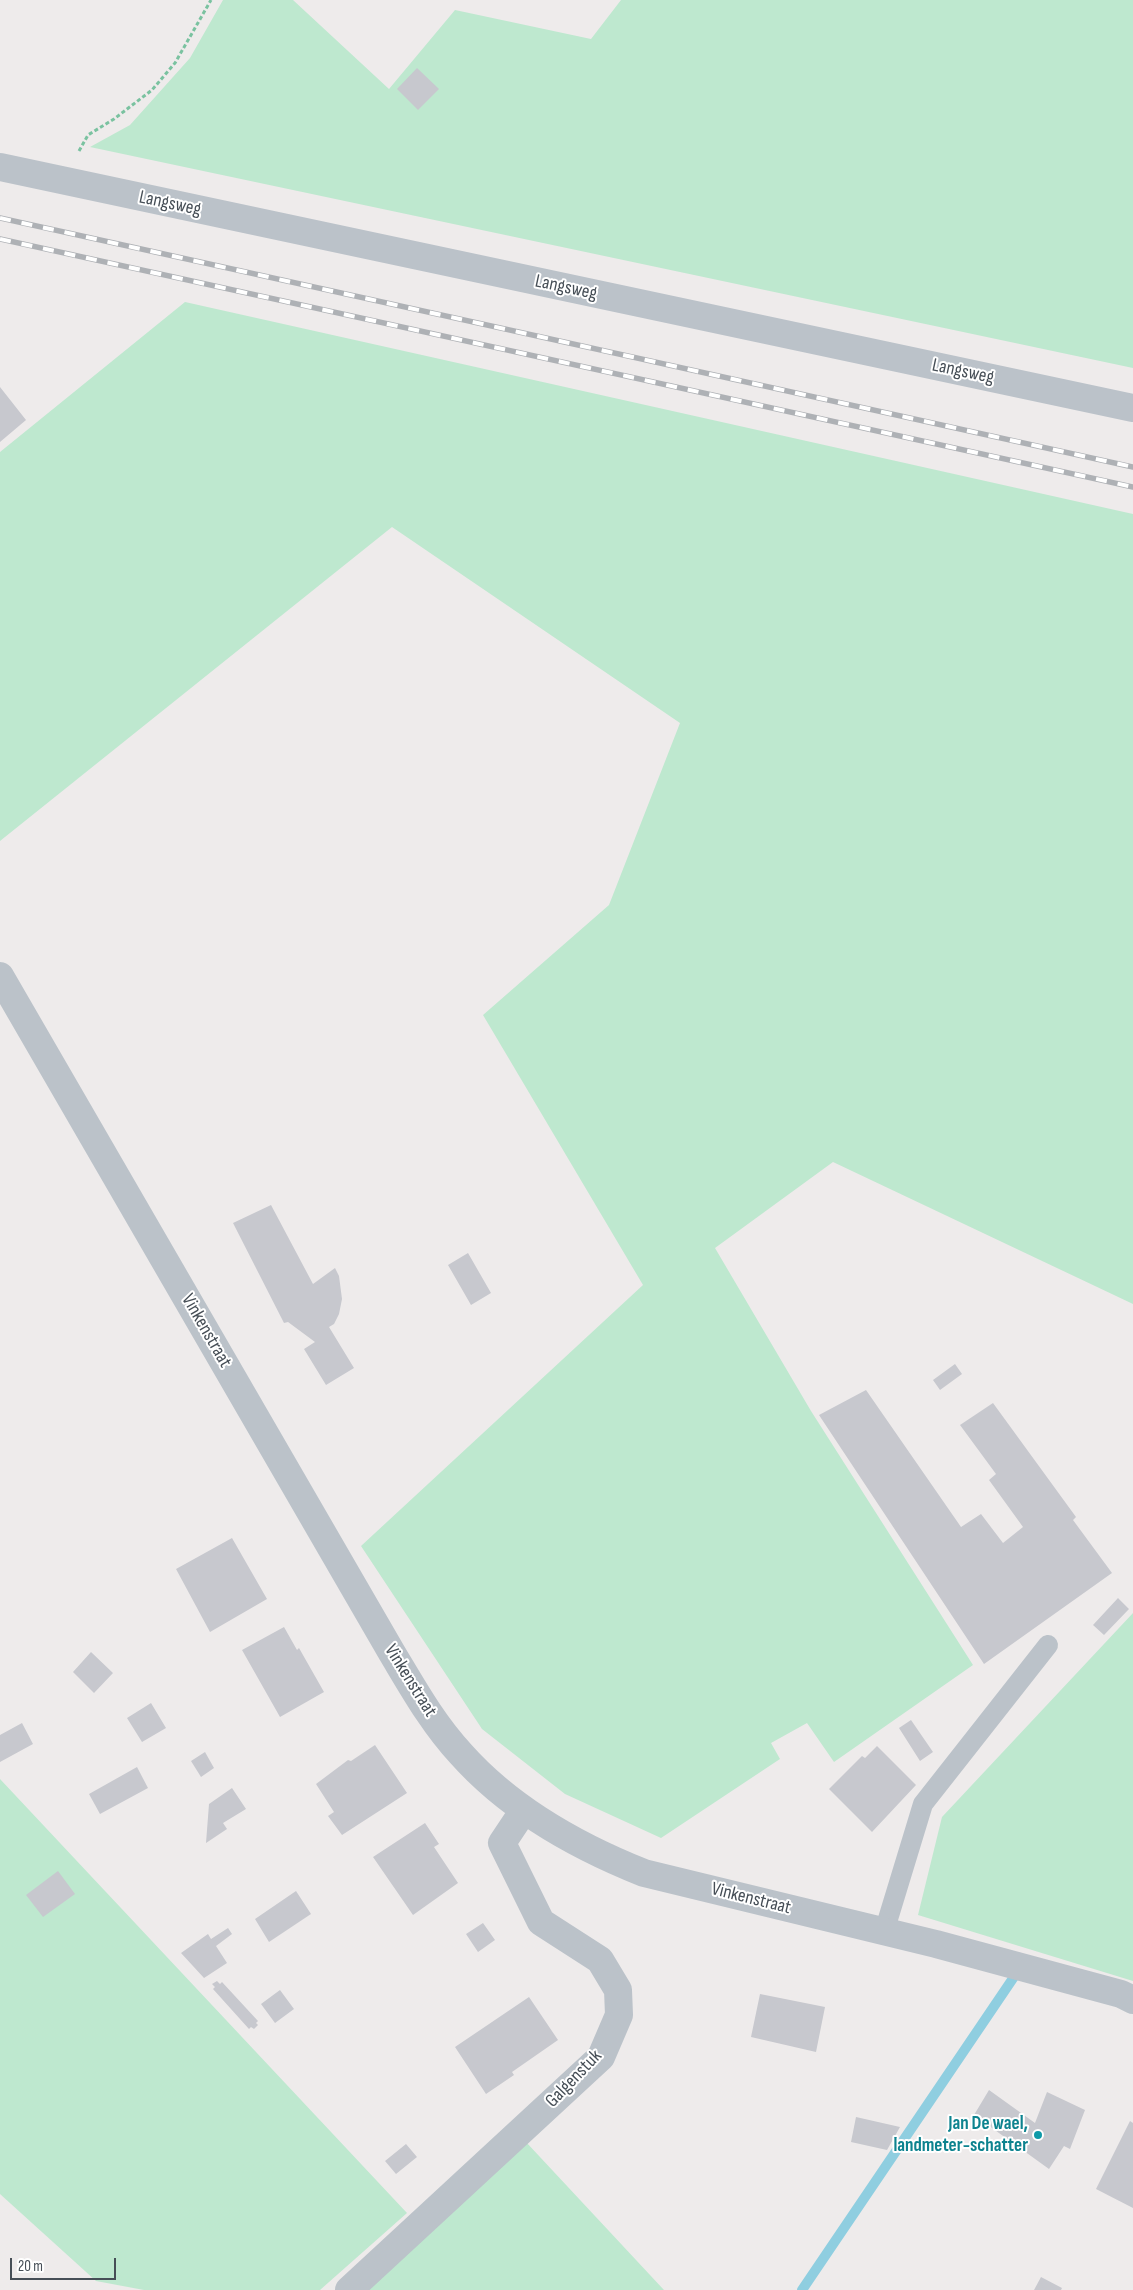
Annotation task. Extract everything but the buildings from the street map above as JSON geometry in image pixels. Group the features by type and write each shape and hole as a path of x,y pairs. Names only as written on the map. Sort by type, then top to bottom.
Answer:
{"street":[{"name":"Langsweg","path":"0,167 1133,408"},
{"name":"Vinkenstraat","path":"0,976 429,1714 461,1754 494,1786 524,1810 571,1840 606,1858 644,1873 936,1944 1103,1989 1133,2000"},
{"name":"Galgenstuk","path":"349,2290 601,2058 619,2015 618,1990 600,1960 541,1922 502,1843 524,1810"}],"lane":[{"path":"884,1932 924,1804 1048,1645"}],"path":[{"path":"66,181 88,135 114,119 152,90 175,62 211,0"}],"green space":[{"path":"223,0 293,0 389,89 455,10 591,39 621,0 1133,0 1133,368 90,147 130,125 190,58"},
{"path":"185,302 1133,514 1133,1304 833,1162 715,1248 811,1411 973,1665 834,1762 807,1723 771,1743 780,1759 661,1838 565,1794 482,1729 361,1546 643,1285 483,1015 609,905 680,723 392,527 0,841 0,452"},
{"path":"1133,1613 1133,1981 918,1915 942,1817"},
{"path":"0,1779 407,2213 320,2290 144,2290 96,2281 0,2194"},
{"path":"526,2142 664,2290 362,2290"}],"waterway":[{"path":"802,2290 1020,1968"}],"railway":[{"path":"0,218 1133,467"},
{"path":"0,239 1133,487"}],"place":[{"name":"Jan De wael, landmeter-schatter","path":"1038,2135"}]}
